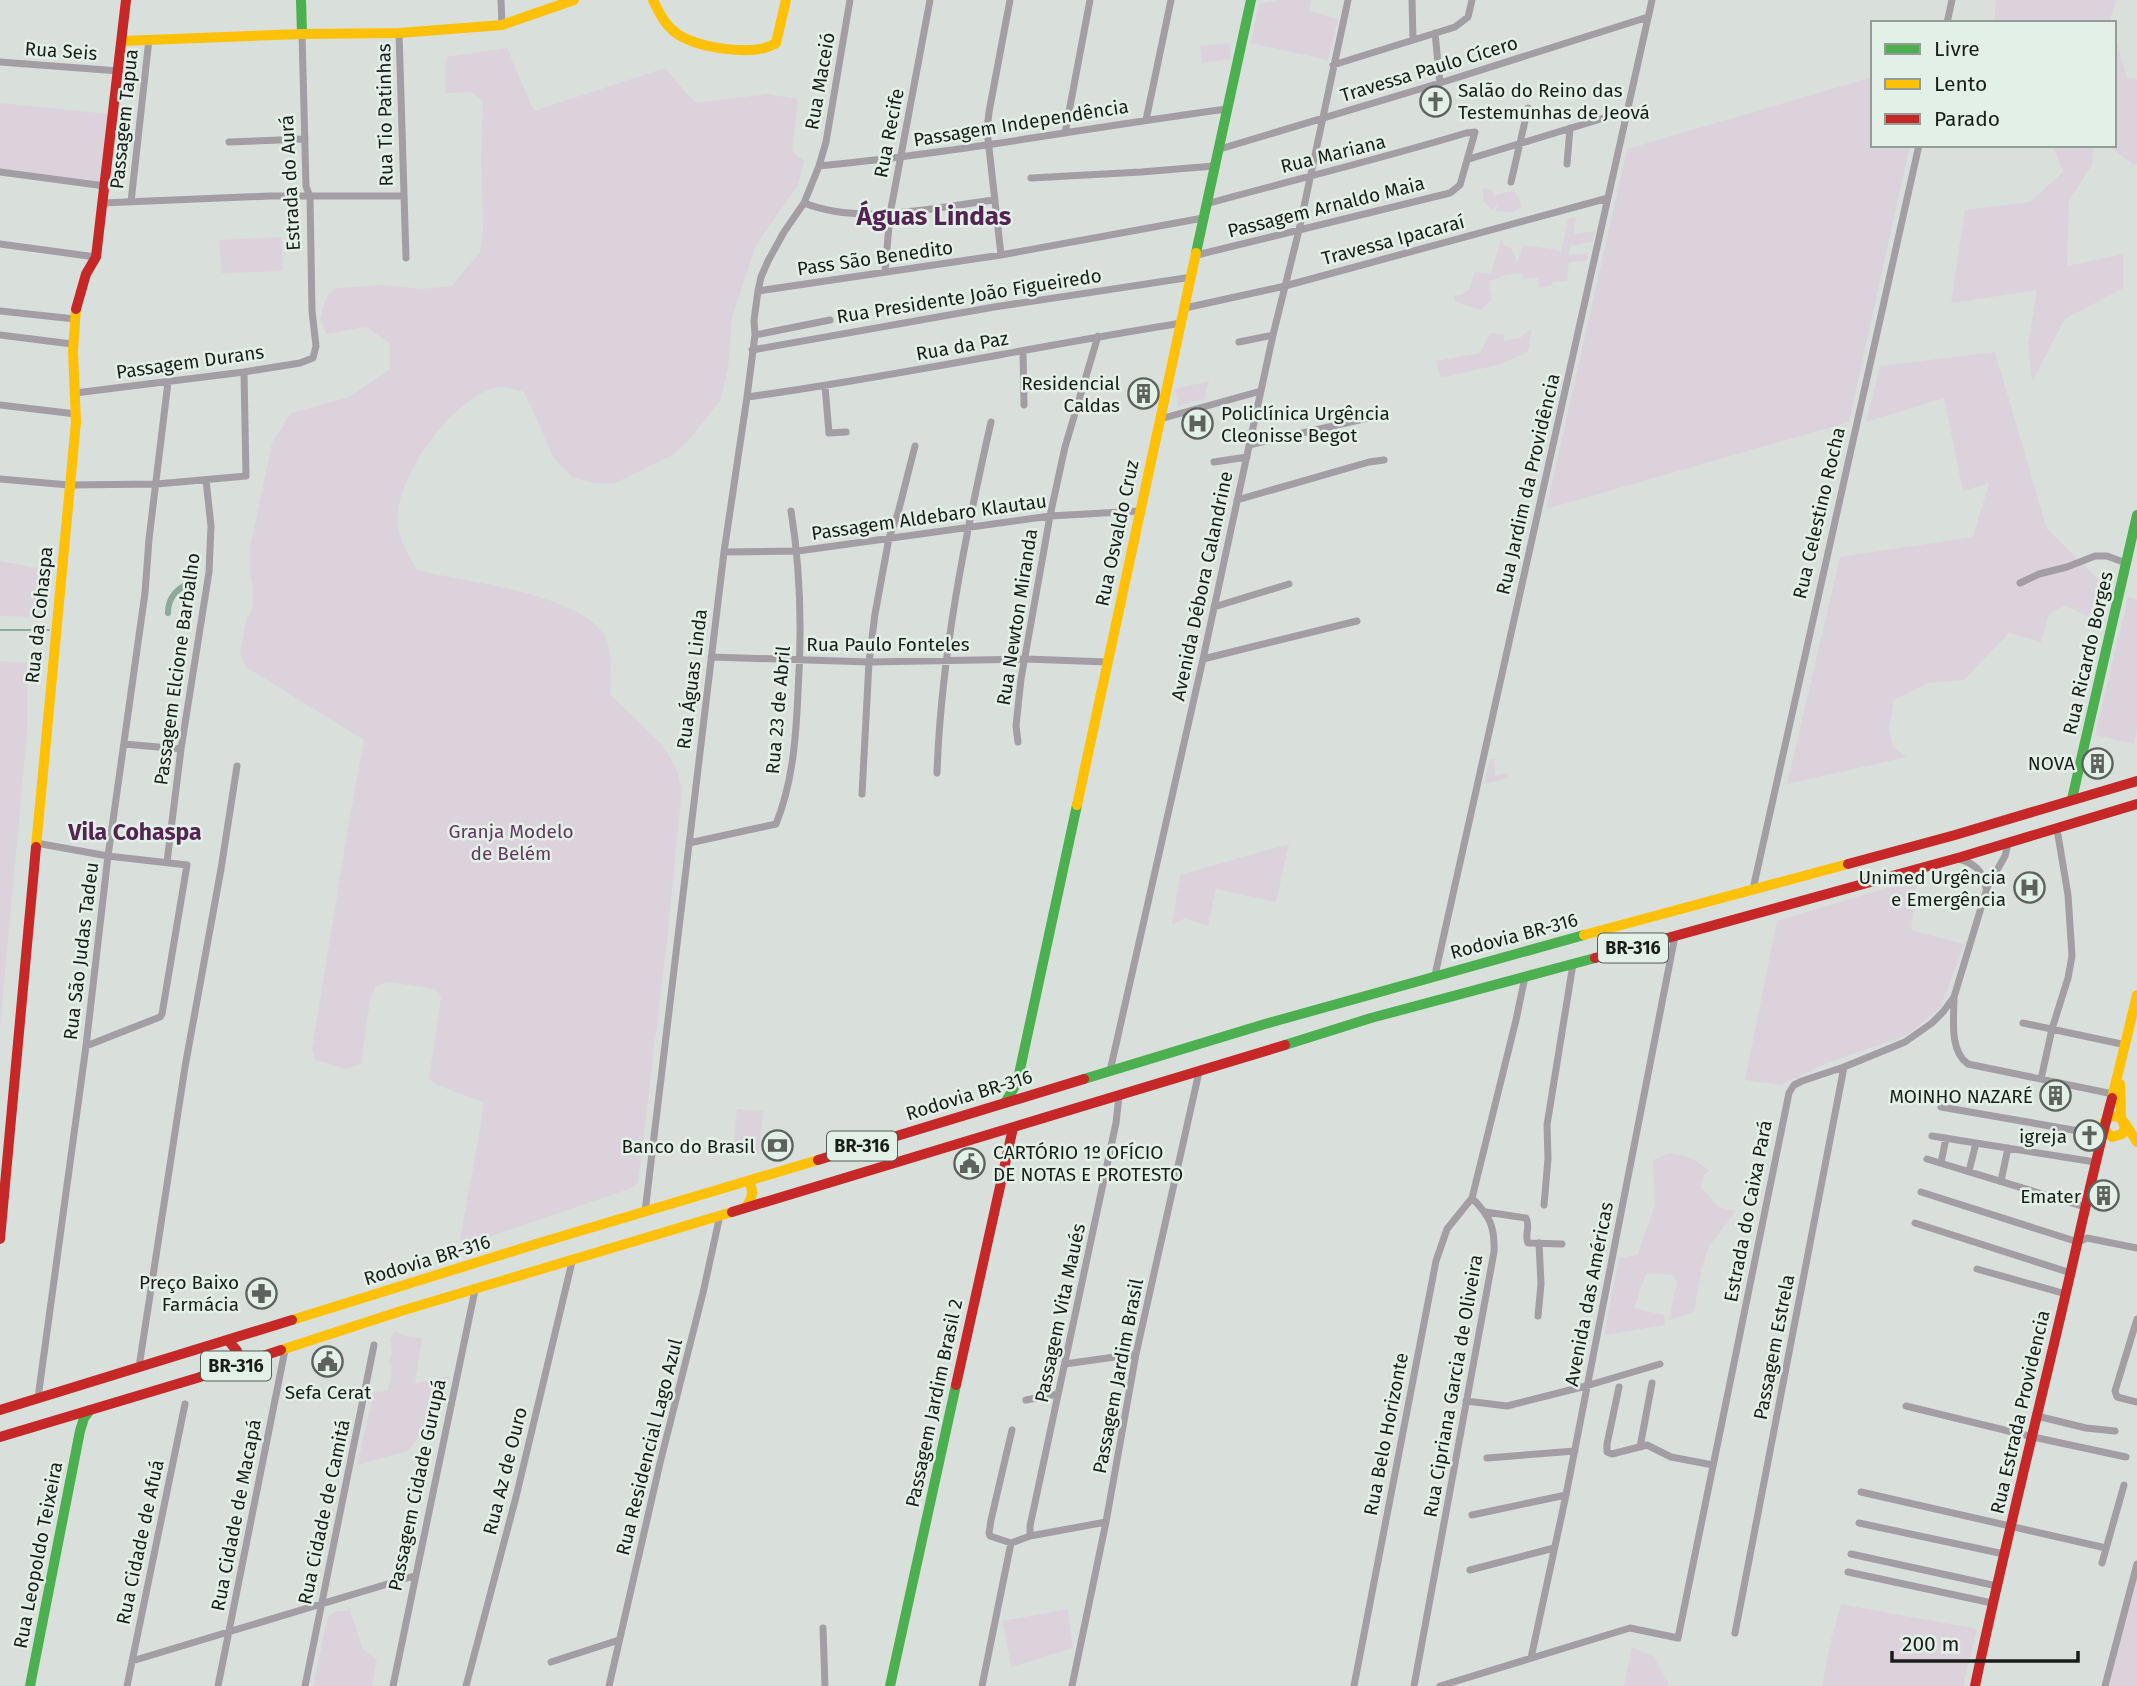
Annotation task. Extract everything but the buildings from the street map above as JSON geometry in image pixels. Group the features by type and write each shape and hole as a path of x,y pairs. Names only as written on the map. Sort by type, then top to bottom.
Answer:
{"main road":[{"name":"Rua da Cohaspa","path":"0,1239 44,735 76,414 72,344 78,295 96,257 126,0"},
{"name":"Estrada do Aurá","path":"300,0 302,34"},
{"path":"122,41 400,33 502,25 574,0"},
{"path":"653,0 659,15 681,37 704,44 753,51 764,50 776,43 786,0"},
{"name":"Rua Osvaldo Cruz","path":"1004,1103 1019,1074 1251,0"},
{"name":"Rua Ricardo Borges","path":"2072,799 2126,563 2134,541 2137,515"},
{"path":"2132,782 2132,777 2137,775"},
{"name":"BR-316","path":"2072,799 2132,782"},
{"name":"Rodovia BR-316","path":"3,1407 748,1181 778,1180 1004,1103 1435,975 1955,835 2072,799"},
{"name":"BR-316","path":"0,1437 254,1360 401,1311 572,1262 1371,1018 1956,859 2136,804"},
{"path":"2106,1130 2137,995"},
{"path":"2106,1130 2122,1135 2125,1128 2119,1073"},
{"path":"1019,1074 1023,1086 1035,1094"},
{"path":"2106,1130 2111,1116 2123,1120 2137,1142"},
{"name":"Passagem Jardim Brasil 2","path":"890,1686 1013,1128"},
{"name":"Rua Estrada Providencia","path":"1975,1686 2095,1162 2106,1130"},
{"path":"778,1180 786,1196"},
{"path":"746,1207 754,1195 753,1187 748,1181"},
{"path":"248,1334 246,1350 248,1356 254,1360"},
{"path":"228,1340 237,1350 238,1365"},
{"name":"Rua Leopoldo Teixeira","path":"30,1686 80,1431 90,1409"},
{"path":"69,1416 77,1423 80,1431"}],"street":[{"path":"501,0 502,25"},
{"name":"Rua Maceió","path":"819,166 826,142 850,0"},
{"name":"Rua Recife","path":"886,272 890,214 930,0"},
{"path":"1001,255 989,146 989,112 1010,0"},
{"path":"1065,132 1090,0"},
{"path":"1146,120 1171,0"},
{"name":"Avenida Débora Calandrine","path":"1110,1071 1348,0"},
{"path":"1412,0 1413,38"},
{"path":"1333,65 1455,27 1466,20 1472,0"},
{"name":"Rua Jardim da Providência","path":"1435,975 1652,0"},
{"path":"1947,21 1952,0"},
{"name":"Travessa Paulo Cícero","path":"1220,149 1648,17"},
{"name":"Rua Tio Patinhas","path":"400,33 406,258"},
{"path":"1435,33 1440,83"},
{"name":"Estrada do Aurá","path":"302,34 306,186 310,197 312,311 316,346 314,356 309,361"},
{"name":"Passagem Tapua","path":"131,202 149,39"},
{"name":"Rua Seis","path":"0,62 119,71"},
{"path":"1511,182 1528,108"},
{"name":"Passagem Independência","path":"819,166 989,146 1065,132 1227,109"},
{"path":"1469,159 1628,111"},
{"path":"1567,164 1570,128"},
{"name":"Rua Mariana","path":"1206,204 1475,132 1469,159"},
{"path":"229,142 305,139"},
{"name":"Rua Celestino Rocha","path":"1753,889 1919,147"},
{"name":"Passagem Arnaldo Maia","path":"1197,255 1450,193 1460,186 1469,159"},
{"name":"Rua Águas Linda","path":"645,1212 723,552 747,397 758,291 768,261 804,203 819,166"},
{"path":"1031,177 1214,166"},
{"path":"0,172 105,186"},
{"path":"102,203 270,196 403,196"},
{"name":"Travessa Ipacaraí","path":"1185,308 1286,286 1608,198"},
{"path":"804,203 835,212 890,214 995,200"},
{"name":"Pass São Benedito","path":"758,291 1001,255 1203,218"},
{"path":"0,244 96,257"},
{"name":"Rua Presidente João Figueiredo","path":"752,350 994,307 1192,277"},
{"path":"0,311 75,319"},
{"path":"755,335 830,320"},
{"name":"Rua da Paz","path":"747,397 825,386 1182,323"},
{"path":"0,335 72,344"},
{"path":"1239,342 1273,335"},
{"name":"Rua Newton Miranda","path":"1018,742 1017,710 1050,516 1068,435 1098,336"},
{"path":"1023,351 1024,405"},
{"name":"Passagem Durans","path":"75,393 309,361"},
{"path":"0,479 69,485 157,484 246,476 244,372"},
{"name":"Rua São Judas Tadeu","path":"38,1398 145,593 168,382"},
{"path":"825,386 830,433 846,432"},
{"path":"1160,419 1261,391"},
{"path":"0,405 76,414"},
{"path":"1249,444 1383,417"},
{"path":"937,773 941,697 969,526 990,422"},
{"path":"862,794 869,662 889,538 915,446"},
{"path":"1214,462 1247,457"},
{"path":"1237,500 1384,460"},
{"name":"Passagem Elcione Barbalho","path":"167,862 181,749 209,572 211,526 206,480"},
{"name":"Rua 23 de Abril","path":"689,843 776,824 785,802 794,750 800,660 801,588 791,511"},
{"name":"Passagem Aldebaro Klautau","path":"723,552 798,551 1050,516 1139,511"},
{"path":"2020,583 2095,556 2106,556 2126,563"},
{"path":"1214,607 1289,583"},
{"path":"1203,659 1357,621"},
{"name":"Rua Paulo Fonteles","path":"711,657 869,662 1026,659 1107,662"},
{"path":"124,744 181,749"},
{"path":"139,1367 237,766"},
{"path":"2041,1079 2052,1029 2070,969 2072,947 2068,895 2057,829"},
{"path":"36,843 108,856 187,865 162,1014 86,1046"},
{"name":"Estrada do Caixa Pará","path":"1531,1658 1630,1628 1678,1639 1787,1097 1791,1089 1802,1081 1905,1042 1943,1012 1954,997 1987,888 2008,844"},
{"path":"1956,859 1976,866 1987,888"},
{"name":"Avenida das Américas","path":"1531,1658 1566,1495 1675,936"},
{"path":"1544,1205 1548,1158 1546,1125 1573,964"},
{"path":"1472,1198 1517,1020 1525,977"},
{"path":"1954,997 1955,1040 1958,1053 1964,1062 2113,1094"},
{"path":"2023,1023 2126,1045"},
{"path":"1113,1055 1124,1067"},
{"name":"Passagem Estrela","path":"1735,1633 1844,1067"},
{"name":"Passagem Jardim Brasil","path":"1072,1686 1106,1522 1136,1354 1199,1072"},
{"name":"Passagem Vita Maués","path":"1030,1536 1116,1123 1119,1096"},
{"path":"1941,1107 2106,1130"},
{"path":"1932,1136 2095,1162"},
{"path":"1941,1163 1946,1138"},
{"path":"1969,1171 1976,1143"},
{"path":"2001,1181 2008,1148"},
{"path":"1927,1159 2085,1207"},
{"path":"1921,1192 2078,1241 2087,1238 2137,1248"},
{"name":"Rua Cipriana Garcia de Oliveira","path":"1414,1686 1494,1252 1493,1231 1485,1212 1472,1198"},
{"name":"Rua Belo Horizonte","path":"1354,1686 1436,1261 1447,1229 1472,1198"},
{"path":"1485,1212 1526,1218 1527,1242 1562,1244"},
{"name":"Rua Residencial Lago Azul","path":"609,1686 720,1215"},
{"path":"1915,1223 2071,1273"},
{"path":"1538,1316 1541,1284 1539,1243"},
{"name":"Rua Az de Ouro","path":"466,1686 516,1497 572,1262"},
{"path":"1977,1269 2066,1294"},
{"name":"Passagem Cidade Gurupá","path":"393,1686 475,1290"},
{"path":"2137,1319 2116,1388 2117,1397 2137,1402"},
{"name":"Rua Cidade de Camitá","path":"305,1686 374,1345"},
{"name":"Rua Cidade de Macapá","path":"218,1686 285,1350"},
{"path":"1065,1364 1136,1354"},
{"path":"1466,1401 1507,1406 1660,1364"},
{"path":"1640,1447 1652,1383"},
{"path":"1619,1387 1606,1449 1612,1454 1650,1445 1671,1457 1713,1465"},
{"path":"1026,1399 1058,1394"},
{"name":"Rua Cidade de Afuá","path":"127,1686 185,1404"},
{"path":"1906,1406 2126,1457"},
{"path":"2037,1416 2086,1428 2115,1431"},
{"path":"1012,1430 989,1529 993,1538 1011,1542 1106,1522"},
{"path":"1487,1458 1574,1451"},
{"path":"2102,1563 2124,1485"},
{"path":"1861,1492 2106,1548"},
{"path":"1472,1515 1566,1495"},
{"path":"1859,1523 2004,1554"},
{"path":"982,1686 1011,1542"},
{"path":"1470,1570 1554,1548"},
{"path":"1851,1554 1997,1586"},
{"path":"2105,1686 2137,1564"},
{"path":"1848,1572 1992,1603"},
{"path":"132,1661 414,1576"},
{"path":"823,1628 825,1686"},
{"path":"551,1662 619,1640"},
{"path":"1440,1686 1531,1658"}],"green space":[{"path":"1278,0 1311,0 1309,11 1338,19 1328,60 1251,43 1259,4"},
{"path":"1996,0 2117,0 2111,21 1994,21"},
{"path":"2116,39 2127,78 2137,79 2137,163 2134,165 2110,147 2116,147"},
{"path":"1229,43 1231,59 1202,63 1200,46"},
{"name":"Granja Modelo de Belém","path":"507,48 534,111 665,68 695,103 767,94 798,99 792,151 804,161 798,185 756,245 732,318 728,368 720,401 689,440 671,456 615,483 594,483 572,477 554,458 524,392 498,387 481,394 445,422 429,442 405,485 399,506 398,525 403,543 417,570 546,599 591,621 604,635 609,649 610,694 662,745 675,766 682,788 638,1183 632,1188 465,1245 460,1239 483,1102 437,1085 429,1079 441,998 436,989 388,982 376,986 370,999 361,1064 347,1069 315,1060 312,1049 364,740 246,667 240,654 246,620 252,610 250,548 272,443 291,413 349,397 390,369 390,344 366,327 326,334 320,319 327,295 337,288 382,285 421,289 452,286 480,252 483,229 483,102 472,92 445,93 446,57"},
{"path":"1871,78 1871,147 1910,147 1849,422 1546,509 1627,149"},
{"path":"0,103 109,114 100,186 0,173"},
{"path":"2053,147 2093,147 2092,165 2069,200 2067,266 2123,254 2123,288 2065,319 2032,381 2028,345 2037,290 1951,303 1965,210 2030,202 2063,172"},
{"path":"1483,188 1492,190 1494,196 1514,190 1522,207 1513,212 1496,211 1497,204 1492,210 1483,201"},
{"path":"1576,217 1574,234 1595,231 1592,242 1571,246 1568,255 1588,253 1586,261 1569,262 1567,281 1553,282 1552,285 1539,288 1538,277 1524,279 1522,273 1506,275 1489,281 1492,300 1481,310 1455,302 1454,295 1461,295 1470,289 1474,272 1491,274 1501,239 1504,246 1511,248 1517,261 1523,245 1561,252 1568,219"},
{"path":"281,237 283,271 222,273 219,240"},
{"path":"1532,328 1528,352 1501,364 1441,378 1436,361 1480,353 1490,333 1504,334 1504,341 1520,338"},
{"path":"1995,352 2047,529 2109,590 2087,616 2065,605 2049,614 2041,642 2009,633 1964,680 1929,683 1894,700 1889,730 1893,747 1907,757 1787,784 1840,557 1973,537 1989,483 1963,491 1944,398 1866,422 1880,366"},
{"path":"1209,381 1204,399 1178,406 1175,389"},
{"path":"0,561 48,570 40,617 0,616"},
{"path":"2128,597 2137,599 2137,731 2134,744 2095,735"},
{"path":"0,661 27,663 27,733 0,1027"},
{"path":"1490,759 1495,759 1495,775 1507,773 1509,778 1484,784"},
{"path":"1289,844 1276,902 1216,889 1208,926 1185,918 1172,925 1180,875"},
{"path":"1917,879 1911,930 1964,944 1941,1007 1907,1035 1827,1063 1781,1085 1745,1080 1777,921"},
{"path":"737,1109 763,1111 759,1154 733,1151"},
{"path":"1670,1153 1692,1158 1709,1170 1704,1175 1701,1187 1718,1207 1736,1211 1710,1245 1702,1266 1694,1312 1669,1320 1677,1282 1672,1275 1646,1273 1634,1308 1664,1315 1665,1325 1604,1335 1619,1258 1637,1255 1655,1205 1653,1160"},
{"path":"395,1331 405,1336 422,1338 415,1383 450,1376 440,1407 408,1451 357,1465 374,1392 388,1391 392,1372 389,1361 392,1352 390,1339"},
{"path":"2137,1561 2137,1686 2108,1686"},
{"path":"1841,1604 1977,1629 1963,1686 1822,1686"},
{"path":"1068,1609 1073,1648 1011,1667 1003,1621"},
{"path":"338,1611 350,1611 363,1649 377,1659 372,1686 313,1686 328,1616"},
{"path":"1632,1647 1654,1657 1669,1686 1624,1686"}],"waterway":[{"path":"168,613 172,597 193,581 193,578"},
{"path":"0,630 49,630"}],"traffic: fast":[{"path":"301,0 302,34"},
{"path":"1196,253 1251,0"},
{"path":"2072,799 2137,515"},
{"path":"1005,1103 1019,1074 1077,805"},
{"path":"1084,1079 1265,1024 1584,935"},
{"path":"1285,1045 1371,1018 1595,958"},
{"path":"890,1686 956,1385"},
{"path":"30,1686 80,1431 90,1410"}],"traffic: slow":[{"path":"122,41 399,33 502,25 574,0"},
{"path":"653,0 660,15 679,35 700,44 742,50 767,47 776,43 786,0"},
{"path":"1077,805 1196,253"},
{"path":"36,847 76,422 73,351 76,309"},
{"path":"1584,935 1848,864"},
{"path":"2112,1098 2137,995"},
{"path":"2120,1084 2121,1117"},
{"path":"2103,1128 2112,1137 2122,1134 2125,1128 2121,1117 2111,1116 2105,1121"},
{"path":"2124,1122 2137,1142"},
{"path":"292,1320 818,1160"},
{"path":"746,1207 752,1194 748,1181"},
{"path":"281,1350 401,1311 732,1212"}],"traffic: jam":[{"path":"76,309 86,274 96,257 126,0"},
{"path":"1848,864 2137,781"},
{"path":"1595,958 1961,857 2137,804"},
{"path":"0,1239 36,847"},
{"path":"732,1212 1285,1045"},
{"path":"818,1160 1084,1079"},
{"path":"1975,1686 2112,1098"},
{"path":"956,1385 1013,1128"},
{"path":"0,1410 292,1320"},
{"path":"228,1340 237,1351 238,1365"},
{"path":"0,1437 281,1350"}],"place":[{"name":"Salão do Reino das Testemunhas de Jeová","path":"1435,101"},
{"name":"Residencial Caldas","path":"1143,394"},
{"name":"Policlínica Urgência Cleonisse Begot","path":"1198,424"},
{"name":"NOVA","path":"2098,763"},
{"name":"Unimed Urgência e Emergência","path":"2029,888"},
{"name":"MOINHO NAZARÉ","path":"2056,1096"},
{"name":"igreja","path":"2090,1136"},
{"name":"Banco do Brasil","path":"778,1146"},
{"name":"CARTÓRIO 1º OFÍCIO DE NOTAS E PROTESTO","path":"970,1163"},
{"name":"Emater","path":"2104,1196"},
{"name":"Preço Baixo Farmácia","path":"262,1293"},
{"name":"Sefa Cerat","path":"328,1361"}],"district":[{"name":"Águas Lindas","path":"934,216"},
{"name":"Vila Cohaspa","path":"135,832"}]}
